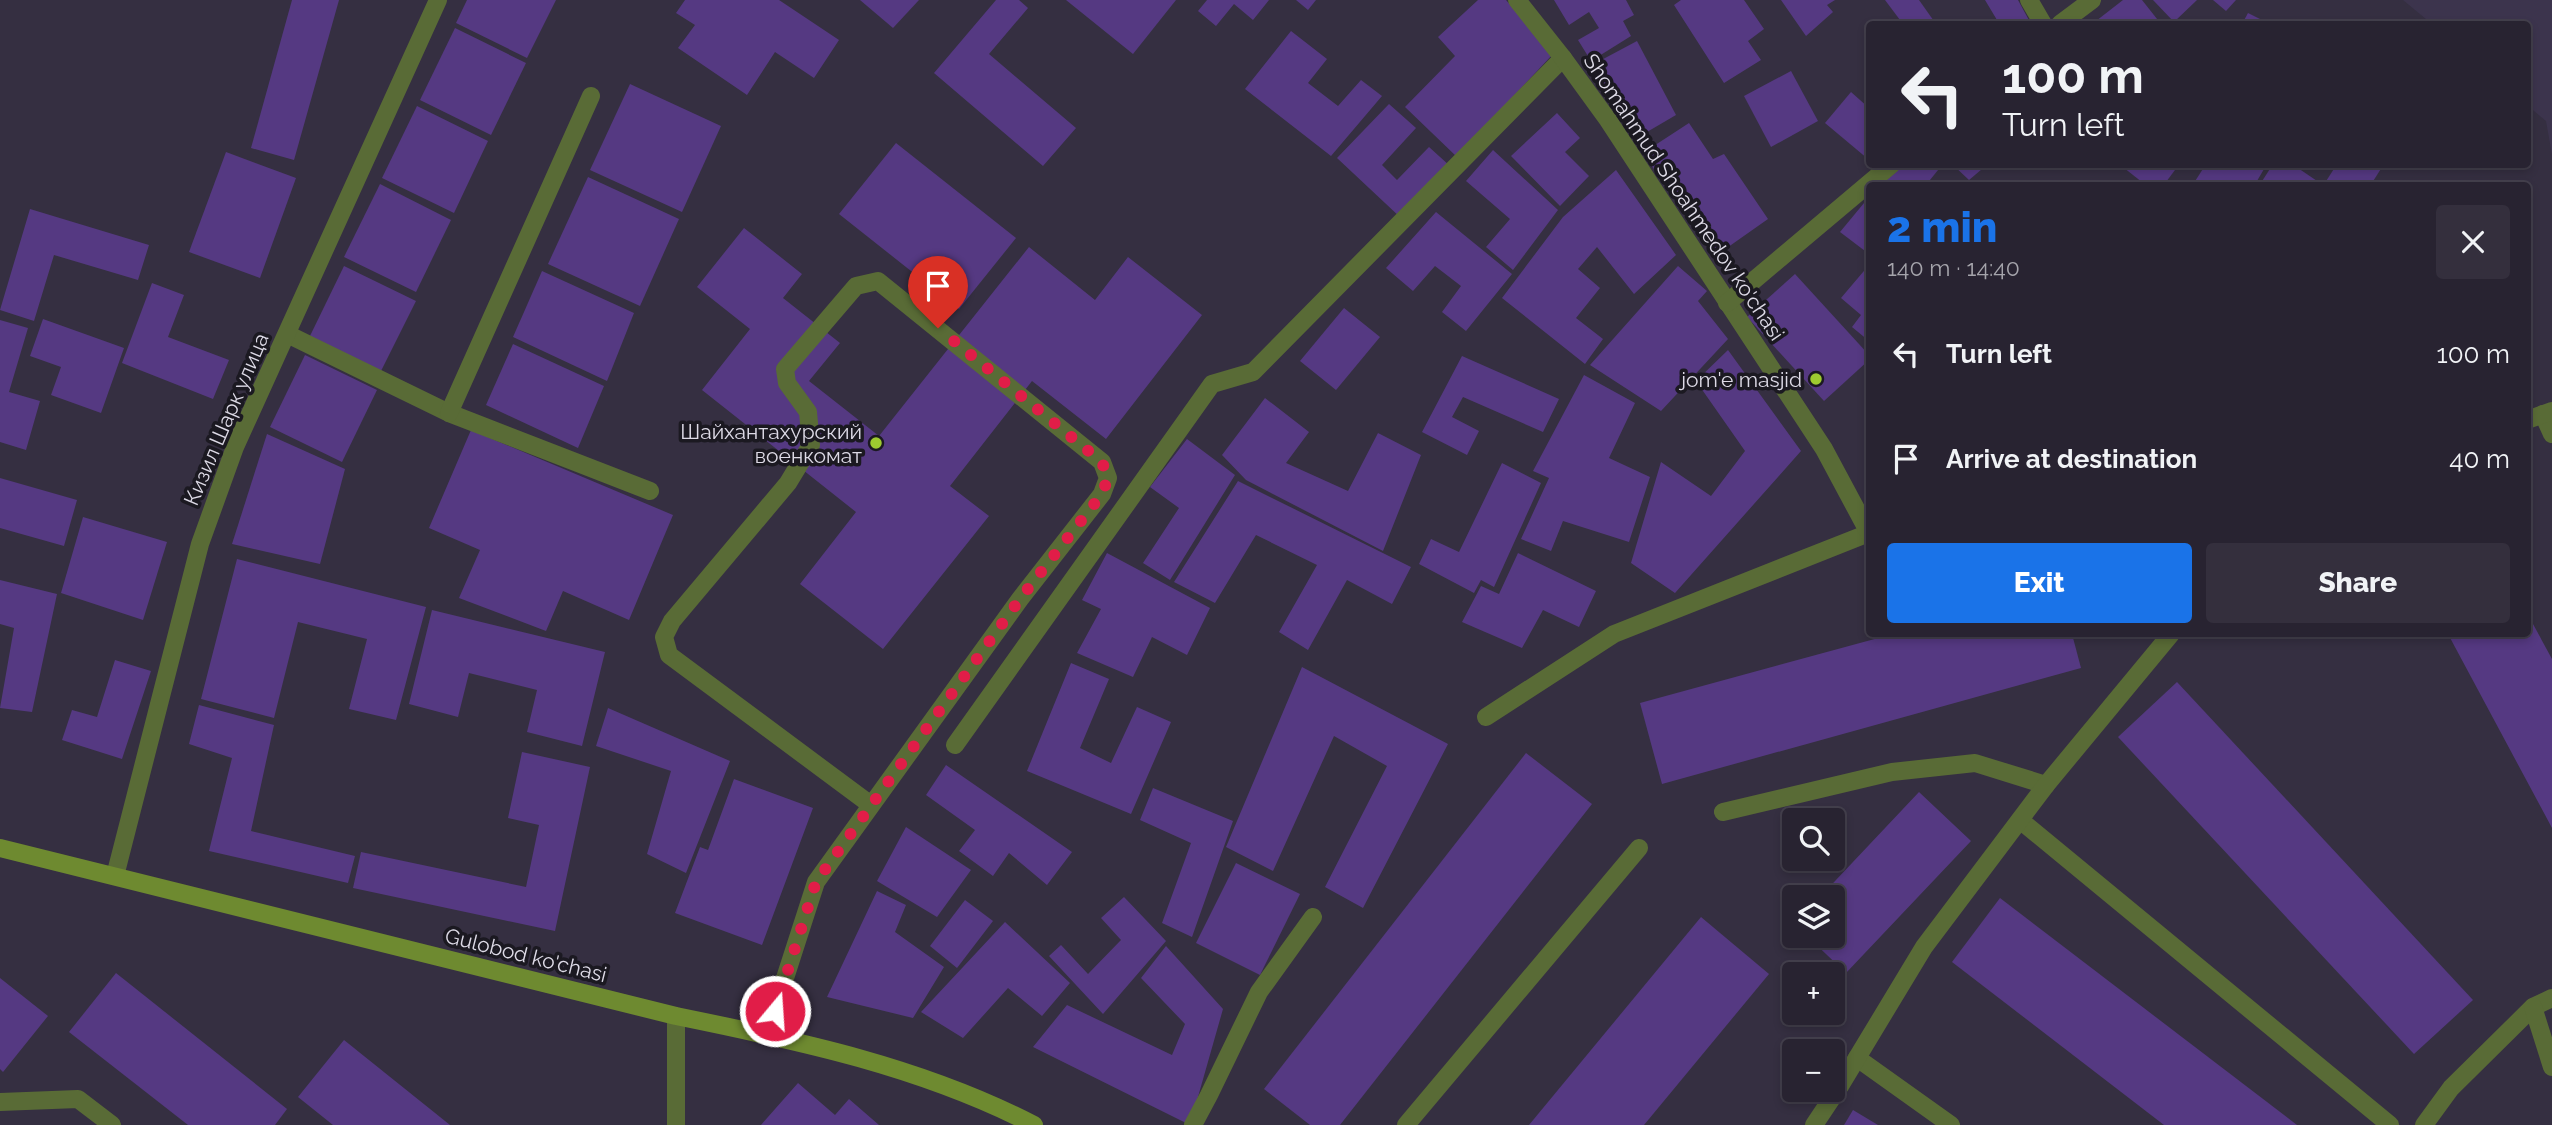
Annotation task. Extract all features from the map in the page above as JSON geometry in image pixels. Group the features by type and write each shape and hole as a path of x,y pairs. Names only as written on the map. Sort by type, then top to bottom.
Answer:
{"street":[{"name":"Кизил Шарк улица","path":"115,876 200,544 235,447 438,0"},
{"name":"Shomahmud Shoahmedov ko'chasi","path":"1517,0 1608,120 1824,449 1866,527"},
{"path":"2029,0 2041,21"},
{"path":"2064,21 2092,0"},
{"path":"955,744 1212,384 1253,372 1563,58"},
{"path":"449,413 591,96"},
{"path":"1871,182 1887,168"},
{"path":"1727,303 1866,186"},
{"path":"767,1034 816,882 1020,599 1102,494 1108,478 1102,462 878,281 856,286 785,369 787,383 808,412 811,445 788,483 672,621 664,637 669,655 871,805"},
{"path":"287,334 449,413 650,491"},
{"path":"2541,415 2552,434"},
{"path":"1486,717 1614,634 1866,534"},
{"path":"1814,1125 1923,947 2046,785 2169,637"},
{"path":"1723,812 1892,772 1975,763 2046,785"},
{"path":"2020,820 2390,1125"},
{"name":"Gulobod ko'chasi","path":"0,848 676,1016 767,1034 873,1060 935,1081 1034,1125"},
{"path":"1406,1125 1639,848"},
{"path":"1193,1125 1259,992 1313,918"},
{"path":"2424,1125 2451,1088 2533,1007 2552,999"},
{"path":"2533,1007 2552,1066"},
{"path":"676,1016 676,1125"},
{"path":"1857,1058 1951,1125"},
{"path":"0,1102 78,1099 112,1125"}],"shaded area":[{"path":"2403,0 2552,0 2552,155 2546,121 2531,108 2531,21 2428,21"}],"building":[{"path":"292,0 339,0 294,160 251,148"},
{"path":"467,0 556,0 527,58 456,23"},
{"path":"685,0 779,0 839,40 814,78 775,52 747,95 678,48 695,25 676,13"},
{"path":"860,0 919,0 893,28"},
{"path":"996,0 1019,0 1028,8 989,54 1076,128 1043,166 934,73"},
{"path":"1066,0 1176,0 1133,54"},
{"path":"1207,0 1269,0 1253,20 1234,4 1216,26 1198,11"},
{"path":"1296,0 1316,0 1308,10"},
{"path":"1478,0 1506,0 1553,54 1457,157 1405,107 1455,56 1438,37"},
{"path":"1554,0 1626,0 1634,15 1623,21 1631,36 1591,61 1578,40 1599,28 1589,12 1569,25"},
{"path":"1681,0 1744,0 1764,29 1748,41 1761,60 1724,83 1674,5"},
{"path":"1781,0 1835,0 1827,5 1833,12 1806,36"},
{"path":"1885,0 1919,0 1934,21 1901,21"},
{"path":"1985,0 2018,0 2029,21 1996,21"},
{"path":"2123,0 2142,0 2159,21 2096,21"},
{"path":"2153,0 2197,0 2175,21"},
{"path":"2213,0 2236,0 2226,11"},
{"path":"2248,13 2264,21 2244,21"},
{"path":"455,28 526,63 491,135 420,100"},
{"path":"1291,31 1327,59 1308,83 1338,106 1361,80 1382,96 1331,156 1245,89"},
{"path":"1637,41 1676,115 1635,139 1592,65"},
{"path":"1791,71 1818,121 1771,147 1744,96"},
{"path":"630,84 721,126 682,212 590,170"},
{"path":"1851,92 1866,105 1866,157 1825,123"},
{"path":"1389,104 1416,128 1382,165 1397,180 1429,147 1450,166 1401,218 1337,158"},
{"path":"417,106 488,141 454,213 382,178"},
{"path":"1557,113 1580,138 1565,152 1589,176 1560,206 1511,156"},
{"path":"1689,123 1713,159 1724,154 1768,219 1714,257 1643,153"},
{"path":"896,143 1016,238 959,309 839,214"},
{"path":"1493,150 1558,210 1513,270 1486,247 1510,219 1466,181"},
{"path":"226,152 296,178 260,278 189,252"},
{"path":"1895,168 1940,168 1928,182 1882,182"},
{"path":"1956,168 1983,168 1969,180"},
{"path":"2124,168 2175,170 2166,182 2142,182"},
{"path":"2203,168 2265,168 2256,182 2195,182"},
{"path":"2270,168 2298,168 2319,182 2262,182"},
{"path":"2334,168 2381,168 2373,182 2326,182"},
{"path":"1616,170 1676,255 1634,294 1597,247 1578,269 1600,288 1576,318 1603,339 1585,364 1502,298 1563,217"},
{"path":"588,177 679,219 640,306 548,264"},
{"path":"380,184 451,220 416,292 344,257"},
{"path":"1866,201 1866,252 1840,232"},
{"path":"30,209 149,245 138,280 54,255 34,321 0,310"},
{"path":"1436,212 1512,274 1466,331 1442,312 1461,286 1435,266 1413,291 1386,268"},
{"name":"Шайхантахурский военкомат","path":"744,228 802,274 783,298 840,343 809,381 879,436 1029,247 1095,300 1128,257 1202,315 1106,439 1032,381 950,486 989,516 883,649 800,584 856,512 702,390 750,329 697,287"},
{"path":"344,266 416,301 380,373 309,338"},
{"path":"1678,266 1707,291 1698,301 1728,339 1661,411 1590,365"},
{"path":"1866,269 1866,339 1852,327 1861,315 1841,298"},
{"path":"542,271 634,313 607,381 513,337"},
{"path":"1795,274 1866,352 1866,363 1824,401 1747,317"},
{"path":"152,283 184,295 168,337 229,360 213,399 122,363"},
{"path":"1344,308 1380,337 1336,390 1300,361"},
{"path":"43,319 124,348 101,413 51,395 61,367 30,356"},
{"path":"0,320 28,328 9,392 40,401 26,450 0,442"},
{"path":"513,344 604,386 578,448 486,405"},
{"path":"1728,350 1801,451 1675,593 1631,563 1661,462 1711,496 1745,451 1696,381"},
{"path":"305,355 377,390 342,462 270,427"},
{"path":"1462,356 1559,399 1543,432 1463,397 1452,417 1479,431 1467,455 1422,432"},
{"path":"1584,375 1635,403 1609,458 1650,477 1629,542 1563,521 1551,551 1521,539 1549,478 1533,471"},
{"path":"1265,398 1309,432 1286,463 1348,491 1378,433 1421,455 1383,551 1246,480 1222,455"},
{"path":"471,430 673,515 629,620 563,591 546,631 459,598 480,550 429,528"},
{"path":"267,434 345,469 320,564 232,544"},
{"path":"1187,439 1235,475 1170,580 1143,563 1179,508 1150,487"},
{"path":"1502,463 1541,483 1494,587 1481,580 1474,593 1419,564 1431,539 1459,552"},
{"path":"0,478 77,500 64,546 0,528"},
{"path":"1238,481 1411,567 1392,604 1347,580 1308,650 1279,632 1317,565 1256,535 1215,603 1174,582"},
{"path":"83,517 167,542 143,620 61,593"},
{"path":"1107,553 1210,608 1187,655 1152,637 1133,677 1077,653 1101,609 1082,600"},
{"path":"1518,553 1596,591 1579,627 1543,610 1522,648 1462,622 1481,586 1499,594"},
{"path":"237,559 426,607 396,720 349,709 367,639 298,622 274,718 201,699"},
{"path":"0,580 57,594 32,712 0,708 14,628 0,624"},
{"path":"432,610 605,652 582,746 527,732 537,690 469,673 458,717 409,704"},
{"path":"2531,620 2552,659 2552,828 2450,637 2531,637"},
{"path":"1882,637 2073,637 2081,668 1662,784 1640,703"},
{"path":"115,660 151,671 122,759 62,740 72,710 97,717"},
{"path":"1071,663 1109,679 1080,748 1111,763 1137,707 1171,722 1131,814 1027,771"},
{"path":"1302,667 1448,744 1363,908 1325,887 1387,766 1334,736 1273,871 1226,847"},
{"path":"2177,682 2473,1000 2414,1054 2118,737"},
{"path":"199,705 274,725 251,831 355,856 348,883 209,851 232,758 189,744"},
{"path":"608,708 730,761 686,873 647,854 671,771 596,746"},
{"path":"522,752 590,767 555,931 353,888 361,852 526,887 539,825 508,818"},
{"path":"1526,753 1592,804 1340,1125 1310,1125 1264,1089"},
{"path":"946,765 1072,852 1047,885 1009,853 993,876 959,851 975,830 926,795"},
{"path":"734,779 813,808 762,945 675,913 700,847 708,850"},
{"path":"1153,788 1233,821 1192,937 1162,923 1191,843 1140,820"},
{"path":"1919,792 1971,841 1846,973 1845,962 1834,962 1820,948 1845,948 1845,885 1831,885"},
{"path":"906,827 971,870 937,917 877,881"},
{"path":"1236,863 1300,894 1260,975 1196,943"},
{"path":"877,891 906,905 895,932 944,967 913,1018 827,997"},
{"path":"1124,897 1166,941 1103,1014 1049,956 1061,945 1088,974 1121,940 1101,918"},
{"path":"2000,898 2297,1125 2164,1125 1952,962"},
{"path":"965,900 993,921 957,968 930,946"},
{"path":"1701,917 1769,974 1644,1125 1529,1125"},
{"path":"1005,922 1070,983 1042,1016 1008,988 963,1038 921,1012"},
{"path":"1166,946 1223,1009 1190,1125 1033,1047 1067,1005 1172,1055 1185,1024 1141,978"},
{"path":"116,973 287,1109 275,1125 188,1125 69,1032"},
{"path":"0,978 48,1016 3,1072 0,1069"},
{"path":"344,1040 450,1125 333,1125 298,1097"},
{"path":"798,1083 835,1115 849,1099 879,1125 761,1125"},
{"path":"1853,1110 1878,1125 1844,1125"}],"place":[{"name":"jom'e masjid","path":"1816,379"},
{"name":"Шайхантахурский военкомат","path":"876,443"}],"route":[{"path":"775,1011 816,882 1020,599 1102,494 1108,478 1102,462 938,328"}]}
